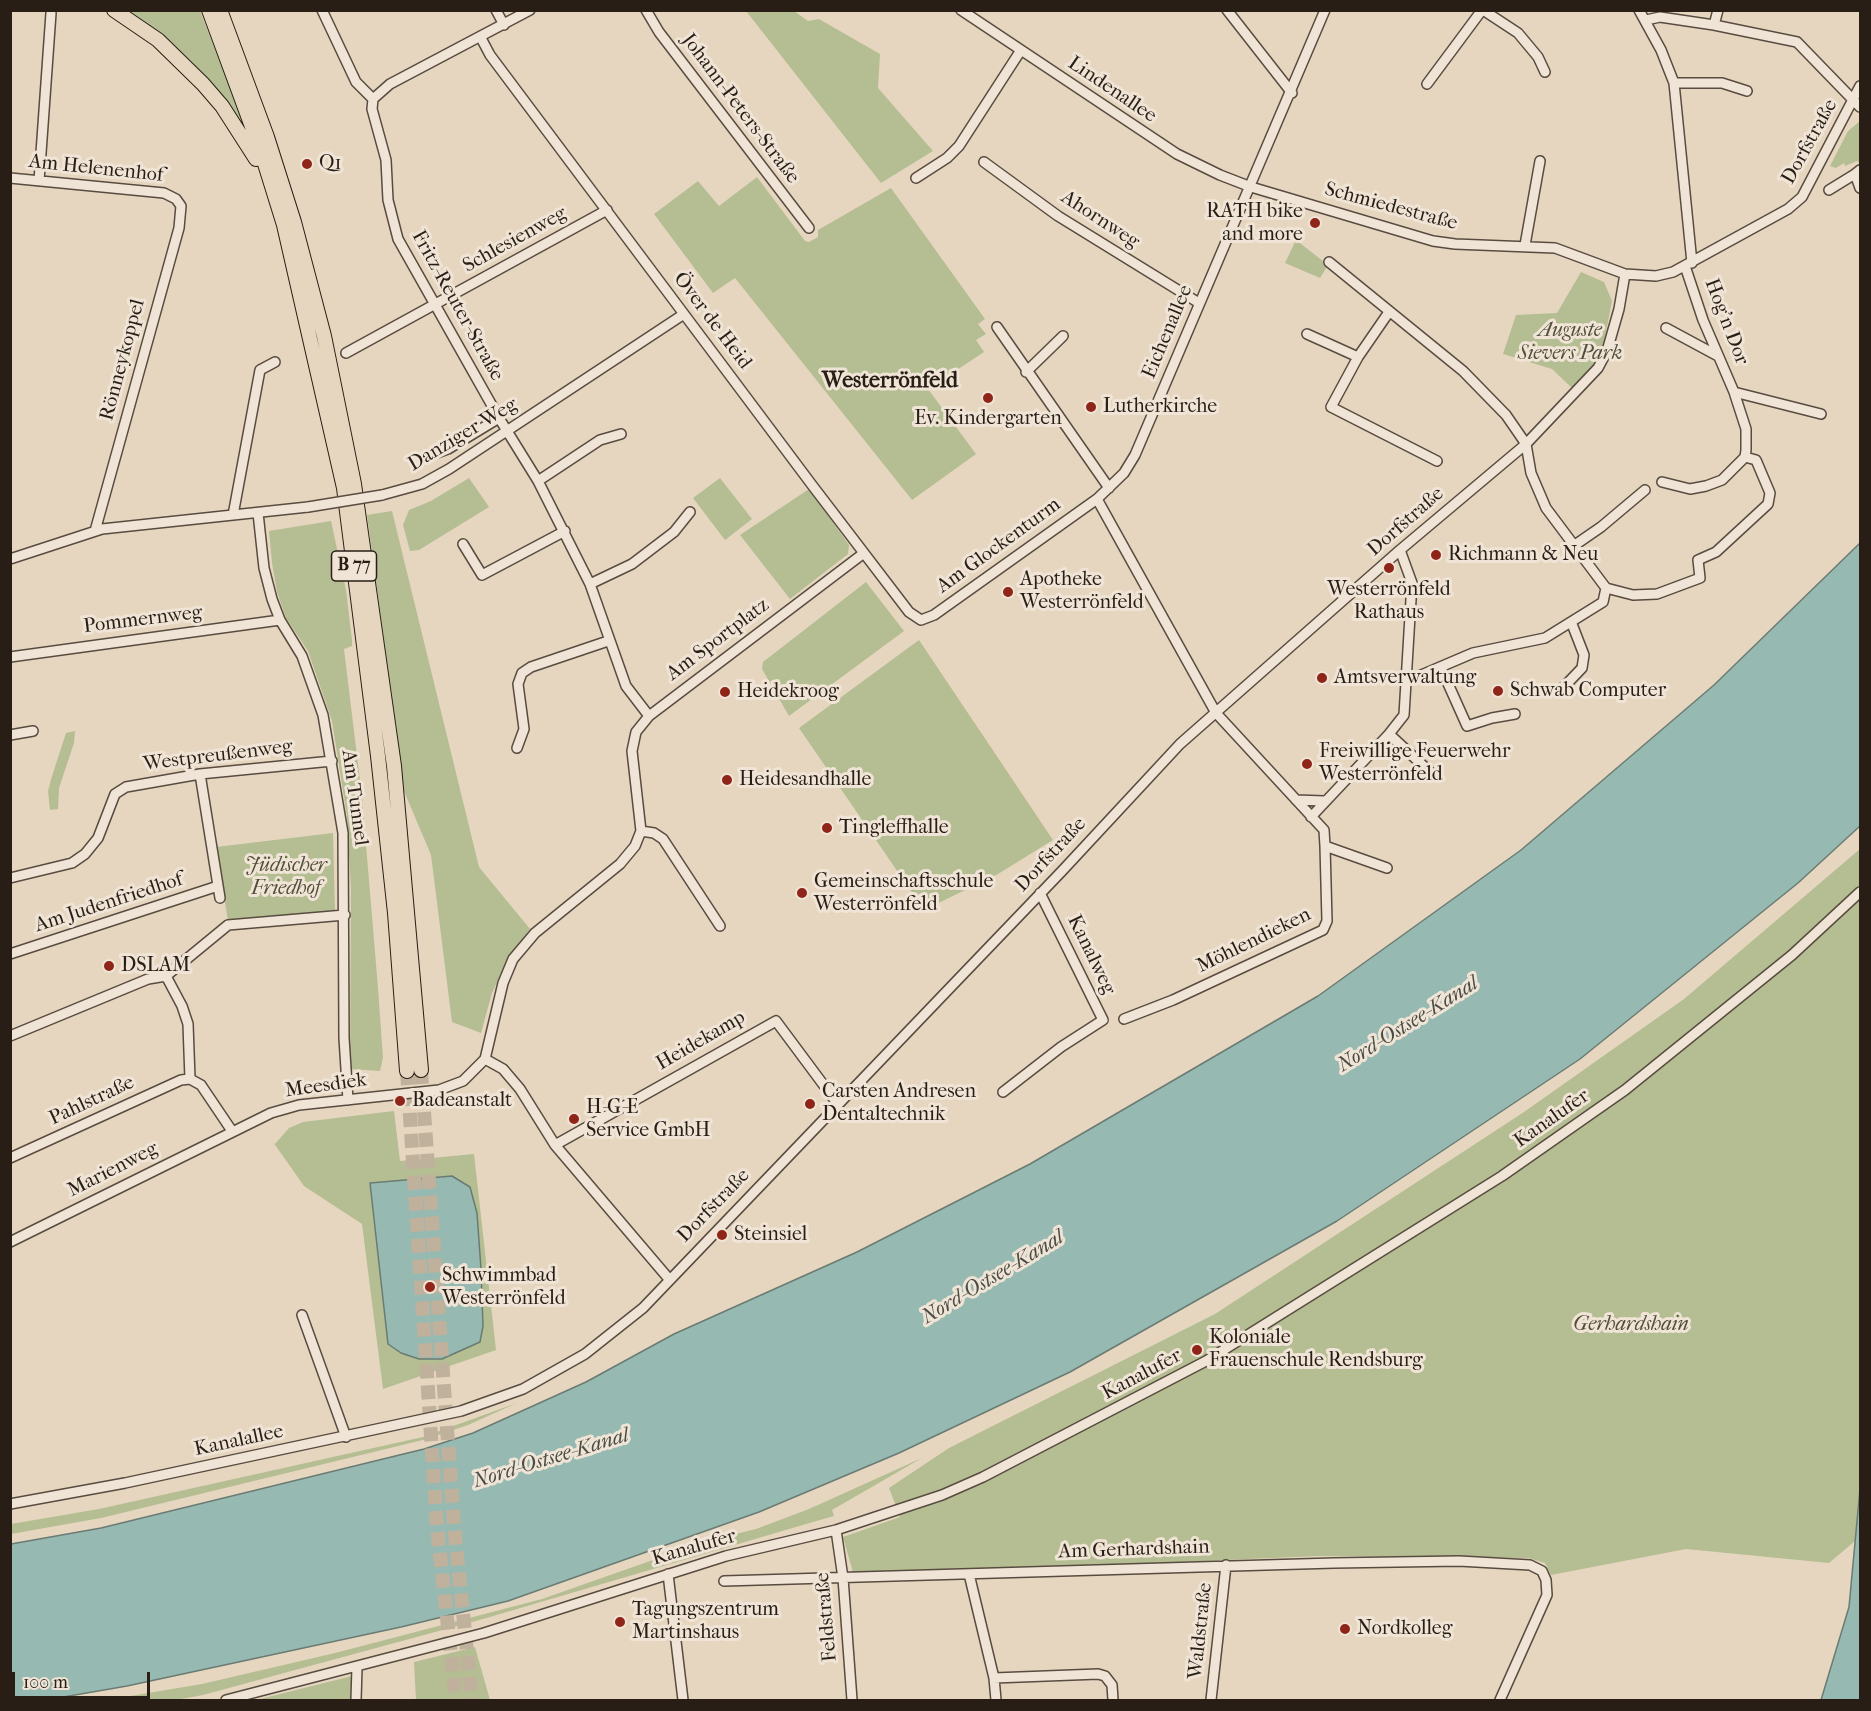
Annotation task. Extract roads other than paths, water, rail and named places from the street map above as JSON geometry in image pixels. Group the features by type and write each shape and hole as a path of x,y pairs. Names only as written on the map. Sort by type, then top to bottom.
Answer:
{"highway":[{"path":"114,10 158,40 222,106 254,154 270,201 284,225"},
{"name":"B 77","path":"209,10 261,151 284,225 344,488 380,766 414,1071 394,766 354,484 324,336 294,222 267,137 220,10"}],"street":[{"path":"322,10 356,82 373,99 390,84 481,38 530,10"},
{"path":"496,10 504,25"},
{"name":"Johann-Peters-Straße","path":"646,10 659,32 809,228"},
{"name":"Lindenallee","path":"961,10 1177,154 1251,187"},
{"path":"1227,10 1292,93"},
{"path":"1427,84 1483,10 1518,33 1538,57 1545,72"},
{"name":"Hog'n Dor","path":"1640,10 1661,50 1674,83 1689,264 1718,356 1734,392 1746,429 1745,457"},
{"path":"1714,24 1718,10"},
{"name":"Eichenallee","path":"1097,498 1124,473 1135,455 1292,93 1322,12"},
{"path":"39,181 51,13"},
{"path":"1646,20 1660,17 1714,24 1797,42 1857,104"},
{"name":"Över de Heid","path":"481,38 490,55 864,553 909,612 921,620"},
{"path":"916,178 947,158 959,146 1021,50"},
{"path":"1674,83 1722,83 1747,92"},
{"name":"Dorfstraße","path":"1689,264 1788,209 1802,197 1857,104 1860,86"},
{"name":"Fritz-Reuter-Straße","path":"373,99 375,122 386,160 388,200 398,239 565,531 590,584 608,641 626,686 649,716"},
{"path":"1525,245 1540,161"},
{"name":"Ahornweg","path":"984,162 1058,216 1199,303"},
{"path":"1828,190 1858,172 1860,188"},
{"name":"Am Helenenhof","path":"10,178 164,193 176,199"},
{"name":"Schmiedestraße","path":"1251,187 1433,241 1555,248 1625,274 1656,276 1689,264"},
{"name":"Rönneykoppel","path":"95,531 179,228 182,213 176,199"},
{"name":"Schlesienweg","path":"346,353 607,210"},
{"path":"1329,262 1463,371 1506,415 1526,444 1531,473 1546,508 1572,547 1606,588 1633,595 1657,594 1700,578 1698,560 1716,552 1768,504 1770,493 1756,460 1745,457 1722,480 1706,486 1690,489 1662,482"},
{"name":"Dorfstraße","path":"346,1437 462,1411 523,1389 585,1354 634,1317 1180,744 1400,550 1526,444 1598,368 1606,351 1619,309 1625,274"},
{"path":"1389,312 1358,357 1331,407 1437,461"},
{"name":"Danziger Weg","path":"10,559 95,531 308,507 382,495 423,484 507,432 684,314"},
{"path":"997,327 1026,372 1109,488"},
{"path":"1666,328 1718,356"},
{"path":"1307,334 1358,357"},
{"path":"1026,372 1063,336"},
{"path":"233,515 260,369 275,362"},
{"name":"Hog'n Dor","path":"1734,392 1821,414"},
{"path":"432,455 448,449 499,418"},
{"path":"538,481 600,440 621,434"},
{"path":"1572,547 1601,527 1645,490"},
{"path":"1097,498 1216,713"},
{"name":"Am Glockenturm","path":"921,620 934,615 1097,498"},
{"path":"590,584 632,564 674,532 690,512"},
{"name":"Am Tunnel","path":"258,513 264,568 280,620 302,656 312,681 332,761 343,833 344,1038 348,1100"},
{"path":"463,544 482,576 565,531"},
{"path":"1311,817 1389,734 1404,714 1412,583 1400,550"},
{"name":"Am Sportplatz","path":"640,831 632,750 636,732 649,716 864,553"},
{"path":"1405,682 1473,653 1545,638 1572,624 1603,602 1606,588"},
{"name":"Pommernweg","path":"10,657 280,620"},
{"path":"1558,692 1582,668 1584,655 1572,624"},
{"path":"517,748 524,729 518,684 522,674 531,667 608,641"},
{"path":"1441,668 1467,726 1491,718 1515,714"},
{"name":"Möhlendieken","path":"1124,1019 1173,1000 1323,930 1327,921 1324,830 1216,713"},
{"path":"10,735 33,731"},
{"path":"1389,734 1430,772"},
{"name":"Westpreußenweg","path":"10,878 63,866 85,854 98,838 115,794 126,787 200,774 332,761"},
{"path":"200,774 220,898"},
{"path":"1296,800 1324,801"},
{"path":"669,1279 555,1145 520,1089 503,1069 486,1059 503,983 513,959 535,933 620,864 635,846 640,831 654,833 663,839 720,926"},
{"path":"1324,846 1387,868"},
{"name":"Am Judenfriedhof","path":"10,954 218,886"},
{"name":"Kanalufer","path":"226,1701 484,1633 726,1556 836,1530 942,1495 1092,1422 1206,1361 1416,1232 1502,1176 1624,1090 1792,955 1860,892"},
{"name":"Kanalweg","path":"1003,1092 1060,1047 1103,1020 1040,893"},
{"path":"10,1036 148,980 166,976 228,925 345,915"},
{"path":"166,976 182,1006 188,1024 190,1079 201,1084 232,1131"},
{"name":"Heidekamp","path":"555,1145 776,1021 837,1103"},
{"name":"Meesdiek","path":"232,1131 299,1105 439,1090 463,1081 486,1059"},
{"name":"Pahlstraße","path":"10,1158 181,1080 190,1079"},
{"name":"Marienweg","path":"10,1242 232,1131"},
{"path":"302,1315 346,1437"},
{"name":"Kanalallee","path":"10,1504 346,1437"},
{"name":"Feldstraße","path":"836,1530 843,1578 852,1701"},
{"name":"Am Gerhardshain","path":"724,1581 1226,1565 1459,1562 1530,1565 1542,1572 1546,1580 1547,1595 1500,1701"},
{"name":"Waldstraße","path":"1211,1701 1226,1565"},
{"path":"668,1574 683,1701"},
{"path":"969,1574 994,1678 996,1701"},
{"path":"356,1701 357,1667"},
{"path":"994,1678 1098,1674 1106,1676 1112,1685 1113,1701"}],"water":[{"name":"Nord-Ostsee-Kanal","path":"1860,543 1860,826 1798,883 1580,1059 1337,1221 1070,1372 899,1453 759,1512 508,1601 401,1627 127,1686 46,1700 11,1700 11,1544 101,1528 424,1449 473,1433 586,1382 674,1334 857,1252 1030,1164 1318,996 1521,850 1714,685"},
{"path":"452,1176 470,1187 477,1213 483,1326 480,1342 442,1359 419,1359 401,1353 388,1344 370,1183"},
{"path":"1860,1489 1860,1700 1821,1700 1849,1607"}],"tunnel":[{"path":"421,1070 454,1525 472,1700"},
{"path":"407,1071 437,1527 456,1700"}],"place":[{"name":"Q1","path":"307,164"},
{"name":"RATH bike and more","path":"1315,223"},
{"name":"Ev. Kindergarten","path":"988,398"},
{"name":"Lutherkirche","path":"1091,407"},
{"name":"Richmann & Neu","path":"1436,555"},
{"name":"Westerrönfeld Rathaus","path":"1389,568"},
{"name":"Apotheke Westerrönfeld","path":"1008,592"},
{"name":"Amtsverwaltung","path":"1322,678"},
{"name":"Schwab Computer","path":"1498,691"},
{"name":"Heidekroog","path":"725,692"},
{"name":"Freiwillige Feuerwehr Westerrönfeld","path":"1307,764"},
{"name":"Heidesandhalle","path":"727,780"},
{"name":"Tingleffhalle","path":"827,828"},
{"name":"Gemeinschaftsschule Westerrönfeld","path":"802,893"},
{"name":"DSLAM","path":"109,966"},
{"name":"Badeanstalt","path":"400,1101"},
{"name":"Carsten Andresen Dentaltechnik","path":"810,1104"},
{"name":"H-G-E Service GmbH","path":"574,1119"},
{"name":"Steinsiel","path":"722,1235"},
{"name":"Schwimmbad Westerrönfeld","path":"430,1287"},
{"name":"Koloniale Frauenschule Rendsburg","path":"1197,1350"},
{"name":"Tagungszentrum Martinshaus","path":"620,1622"},
{"name":"Nordkolleg","path":"1345,1629"}],"district":[{"name":"Westerrönfeld","path":"890,382"}],"park label":[{"name":"Auguste Sievers Park","path":"1570,342"},
{"name":"Jüdischer Friedhof","path":"286,878"},
{"name":"Gerhardshain","path":"1631,1325"}]}
